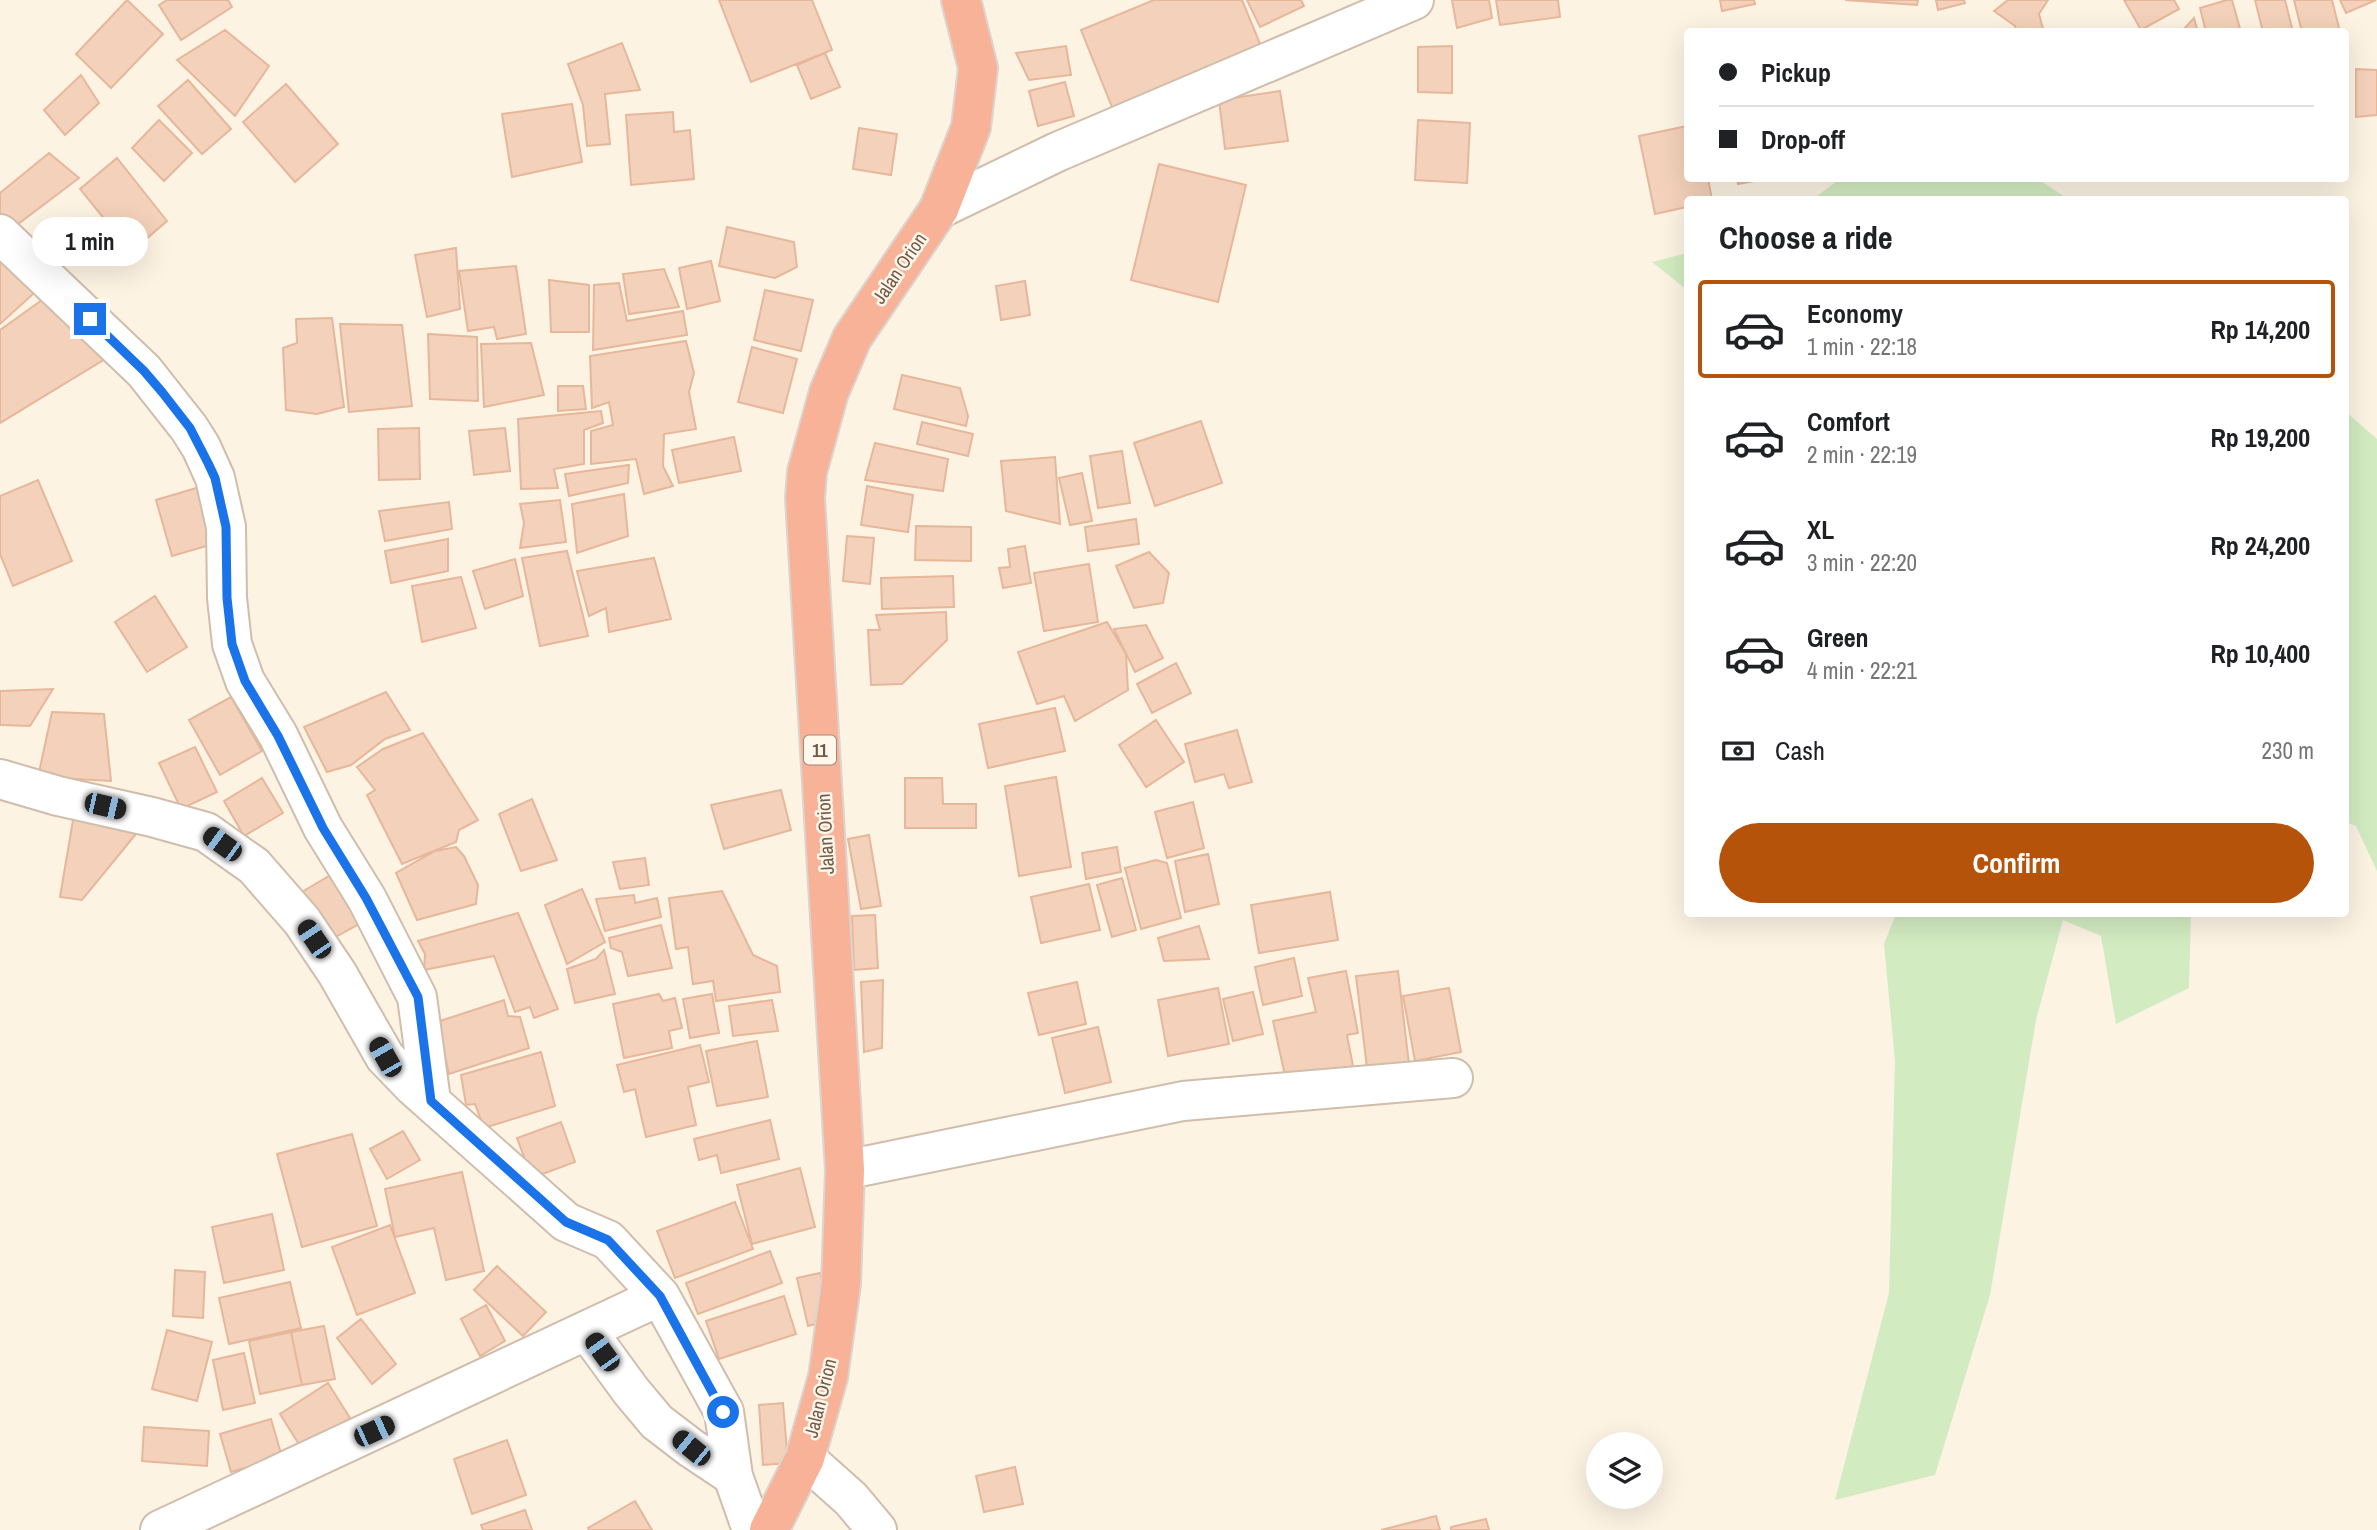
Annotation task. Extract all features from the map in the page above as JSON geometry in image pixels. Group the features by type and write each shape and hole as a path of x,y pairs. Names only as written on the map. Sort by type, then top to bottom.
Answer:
{"highway":[{"name":"Jalan Orion","path":"769,1530 805,1458 828,1377 841,1284 845,1170 805,498 807,472 829,392 852,338 939,209 971,127 978,68 961,0"}],"street":[{"path":"939,209 1057,152 1414,0"},
{"path":"0,234 144,371 190,428 201,447 215,478 226,527 227,598 236,657 245,681 278,736 323,828 366,898 418,997 431,1101"},
{"path":"0,779 206,832 254,866 302,921 337,973 385,1057 566,1222 608,1240 660,1296 723,1412 733,1476 752,1530"},
{"path":"845,1170 1183,1101 1453,1078"},
{"path":"160,1530 660,1296"},
{"path":"588,1332 657,1422 733,1476"},
{"path":"805,1458 851,1499 877,1530"}],"green space":[{"path":"1836,182 2042,182 2064,196 1817,196"},
{"path":"1684,254 1684,288 1652,262"},
{"path":"2349,414 2377,439 2377,871 2356,826 2349,823"},
{"path":"1895,917 2191,917 2189,988 2116,1024 2101,936 2063,920 2036,1020 1990,1295 1935,1475 1835,1500 1889,1293 1895,1061 1884,944"}],"building":[{"path":"127,0 163,34 111,88 76,54"},
{"path":"167,0 228,0 232,7 181,40 159,5"},
{"path":"719,0 812,0 832,50 751,82"},
{"path":"1154,0 1242,0 1263,51 1114,112 1081,30"},
{"path":"1247,0 1301,0 1304,6 1260,27"},
{"path":"1452,0 1489,0 1492,18 1457,28"},
{"path":"1496,0 1558,0 1560,17 1500,25"},
{"path":"1720,0 1754,0 1755,4 1722,11"},
{"path":"1845,0 1918,0 1917,5"},
{"path":"1936,0 1964,0 1965,3 1938,10"},
{"path":"2008,0 2048,0 2039,14 2043,28 2015,28 1994,11"},
{"path":"2124,0 2174,0 2179,9 2140,28"},
{"path":"2232,0 2240,28 2205,28 2200,8"},
{"path":"2255,0 2285,0 2292,28 2262,28"},
{"path":"2294,0 2332,0 2339,28 2301,28"},
{"path":"2340,0 2376,0 2346,13"},
{"path":"2194,18 2197,28 2185,28"},
{"path":"225,30 269,66 235,116 177,60"},
{"path":"622,43 640,90 605,94 610,144 587,146 583,105 568,64"},
{"path":"1066,46 1071,75 1029,80 1016,53"},
{"path":"1452,46 1452,93 1418,92 1418,47"},
{"path":"825,53 840,87 811,99 797,65"},
{"path":"2356,69 2377,70 2377,115 2356,117"},
{"path":"81,75 99,103 65,135 44,110"},
{"path":"188,80 231,129 202,154 158,106"},
{"path":"1065,82 1074,116 1038,126 1029,91"},
{"path":"286,84 338,144 295,182 243,122"},
{"path":"1280,91 1288,141 1225,149 1219,100"},
{"path":"572,104 582,162 512,177 502,114"},
{"path":"673,112 674,132 690,130 694,179 631,185 626,115"},
{"path":"159,120 192,153 164,181 132,148"},
{"path":"1418,120 1470,123 1467,183 1415,180"},
{"path":"1684,127 1684,182 1709,182 1711,196 1684,196 1684,208 1655,214 1639,136"},
{"path":"859,128 897,134 891,175 853,169"},
{"path":"49,153 79,178 9,231 0,222 0,193"},
{"path":"117,158 167,221 131,252 80,189"},
{"path":"1159,164 1246,185 1218,302 1131,280"},
{"path":"727,227 794,242 797,267 775,278 719,266"},
{"path":"0,235 44,284 0,324"},
{"path":"456,248 460,309 427,317 415,255"},
{"path":"711,261 720,301 687,309 679,268"},
{"path":"516,266 526,334 497,339 494,327 468,331 459,271"},
{"path":"664,269 679,307 629,314 623,274"},
{"path":"549,280 589,285 589,332 551,332"},
{"path":"1025,281 1030,315 1001,320 996,286"},
{"path":"619,283 627,321 683,311 687,335 593,350 594,285"},
{"path":"765,290 813,300 801,351 754,340"},
{"path":"49,295 110,356 0,423 0,330"},
{"path":"332,318 344,407 317,414 286,410 283,348 297,343 296,319"},
{"path":"340,324 402,325 412,406 349,412"},
{"path":"428,334 477,337 478,401 430,399"},
{"path":"686,341 694,373 689,392 696,429 664,434 663,466 673,486 644,494 636,459 591,464 591,431 613,425 609,402 592,408 590,356"},
{"path":"531,343 544,395 484,407 481,344"},
{"path":"752,347 797,359 783,413 738,402"},
{"path":"902,375 960,388 968,416 966,426 894,409"},
{"path":"558,386 583,386 586,409 558,411"},
{"path":"601,411 603,423 584,430 584,464 554,469 558,488 521,489 518,419"},
{"path":"1201,421 1222,483 1155,506 1134,443"},
{"path":"922,422 973,434 968,456 917,444"},
{"path":"419,428 420,479 379,480 378,429"},
{"path":"505,428 510,471 474,475 469,431"},
{"path":"734,437 741,471 679,483 672,450"},
{"path":"875,443 948,459 943,491 865,480"},
{"path":"1122,451 1130,503 1098,508 1090,456"},
{"path":"1055,457 1060,524 1006,511 1001,461"},
{"path":"629,465 628,483 569,496 565,474"},
{"path":"1082,473 1092,521 1070,525 1059,478"},
{"path":"38,480 72,561 13,586 0,554 0,496"},
{"path":"203,486 220,542 172,556 156,500"},
{"path":"867,486 913,495 908,532 861,525"},
{"path":"624,494 628,536 577,553 572,504"},
{"path":"560,500 566,542 520,548 524,523 520,504"},
{"path":"449,502 452,529 385,541 379,511"},
{"path":"1136,519 1139,544 1088,551 1085,527"},
{"path":"916,526 971,527 971,561 915,560"},
{"path":"847,536 874,538 870,584 843,581"},
{"path":"448,539 448,571 391,583 385,551"},
{"path":"1025,546 1031,583 1003,588 999,568 1010,567 1008,549"},
{"path":"567,551 588,636 540,646 522,558"},
{"path":"1149,552 1169,573 1163,603 1134,608 1116,566"},
{"path":"654,558 671,619 609,632 606,608 589,616 577,571"},
{"path":"515,559 523,596 485,609 473,571"},
{"path":"1089,564 1098,622 1044,631 1034,573"},
{"path":"953,576 954,607 882,609 881,578"},
{"path":"461,577 476,628 422,642 412,586"},
{"path":"155,596 187,647 147,672 115,622"},
{"path":"946,612 947,640 902,684 871,685 868,630 880,630 876,615"},
{"path":"1107,622 1126,654 1128,690 1075,721 1064,696 1037,704 1018,652"},
{"path":"1146,625 1163,658 1135,672 1114,629"},
{"path":"1176,663 1191,693 1152,713 1137,684"},
{"path":"53,689 30,726 0,725 0,691"},
{"path":"386,692 410,730 385,739 351,765 327,772 304,727"},
{"path":"231,697 262,751 220,775 189,720"},
{"path":"1055,708 1065,751 988,768 979,724"},
{"path":"52,712 104,714 111,781 38,777"},
{"path":"1156,720 1184,762 1146,787 1119,745"},
{"path":"1237,730 1252,782 1229,788 1224,774 1195,782 1185,744"},
{"path":"423,733 478,820 459,830 456,842 402,864 367,795 375,790 357,767 383,749"},
{"path":"195,747 217,792 181,809 159,763"},
{"path":"1056,777 1071,867 1019,876 1005,786"},
{"path":"262,778 283,813 244,836 224,801"},
{"path":"905,778 942,778 943,804 976,804 976,828 905,828"},
{"path":"781,790 791,830 724,849 711,805"},
{"path":"532,799 557,860 521,871 499,814"},
{"path":"1193,802 1204,848 1167,858 1155,812"},
{"path":"74,814 140,829 82,900 60,897"},
{"path":"869,835 881,906 861,909 848,839"},
{"path":"456,847 464,856 478,885 476,904 417,920 396,873 435,851"},
{"path":"1117,847 1121,872 1086,879 1082,853"},
{"path":"1208,854 1219,904 1185,912 1175,861"},
{"path":"645,858 649,885 620,889 613,862"},
{"path":"1156,860 1167,863 1181,918 1141,929 1125,868"},
{"path":"339,870 368,919 323,944 295,896"},
{"path":"1122,878 1136,930 1112,937 1097,885"},
{"path":"1089,884 1100,930 1041,943 1031,897"},
{"path":"582,889 605,942 567,964 545,905"},
{"path":"722,891 753,955 777,966 780,992 716,1001 713,981 693,984 688,947 676,949 669,898"},
{"path":"1330,892 1338,940 1259,953 1251,905"},
{"path":"634,895 635,903 657,898 661,917 605,931 596,899"},
{"path":"518,913 558,1009 534,1018 530,1007 515,1012 494,956 424,970 425,954 418,941"},
{"path":"875,915 878,968 854,970 852,916"},
{"path":"661,925 672,968 628,976 622,952 611,948 609,938"},
{"path":"1199,926 1209,959 1164,961 1158,938"},
{"path":"604,950 615,994 575,1003 567,969 596,959"},
{"path":"1294,958 1302,996 1263,1005 1255,967"},
{"path":"1346,971 1358,1033 1347,1035 1353,1066 1286,1080 1273,1021 1316,1012 1308,978"},
{"path":"1398,971 1409,1064 1367,1068 1356,976"},
{"path":"883,980 882,1048 864,1052 861,982"},
{"path":"1077,982 1086,1024 1039,1035 1028,993"},
{"path":"1218,988 1229,1044 1168,1056 1158,1000"},
{"path":"1449,988 1461,1052 1415,1061 1403,996"},
{"path":"1253,992 1263,1034 1233,1041 1223,999"},
{"path":"659,994 663,1001 675,998 682,1028 669,1031 672,1048 624,1058 613,1004"},
{"path":"712,994 719,1033 690,1038 683,999"},
{"path":"504,1000 508,1016 520,1017 529,1048 449,1074 437,1022"},
{"path":"772,1000 778,1031 733,1036 729,1006"},
{"path":"1098,1027 1111,1082 1065,1093 1052,1038"},
{"path":"757,1041 768,1097 717,1106 706,1051"},
{"path":"700,1045 709,1082 688,1087 696,1125 646,1137 635,1089 624,1092 617,1065"},
{"path":"541,1052 555,1106 484,1128 475,1104 466,1105 461,1075"},
{"path":"770,1120 779,1159 721,1173 717,1155 699,1160 694,1139"},
{"path":"561,1122 575,1162 532,1178 517,1138"},
{"path":"403,1131 420,1160 387,1179 370,1149"},
{"path":"352,1134 377,1226 302,1247 277,1154"},
{"path":"800,1168 815,1227 752,1244 737,1185"},
{"path":"462,1172 484,1271 446,1280 434,1228 395,1237 385,1189"},
{"path":"735,1202 753,1249 675,1278 657,1231"},
{"path":"272,1214 284,1270 224,1283 212,1227"},
{"path":"390,1225 415,1293 357,1315 332,1247"},
{"path":"770,1251 782,1283 698,1314 686,1283"},
{"path":"497,1266 546,1312 523,1336 474,1290"},
{"path":"175,1270 205,1272 203,1318 173,1316"},
{"path":"820,1273 831,1320 808,1326 797,1278"},
{"path":"290,1282 301,1328 229,1344 219,1298"},
{"path":"784,1296 796,1334 719,1359 706,1321"},
{"path":"486,1305 505,1341 480,1356 461,1319"},
{"path":"361,1319 396,1364 372,1384 337,1338"},
{"path":"324,1326 335,1379 302,1385 291,1332"},
{"path":"167,1330 212,1342 197,1401 152,1389"},
{"path":"291,1332 302,1385 260,1394 249,1341"},
{"path":"244,1353 255,1403 223,1410 213,1360"},
{"path":"328,1383 350,1418 302,1449 280,1414"},
{"path":"783,1403 788,1463 763,1465 759,1405"},
{"path":"271,1419 282,1457 231,1472 220,1434"},
{"path":"144,1427 209,1431 207,1466 142,1461"},
{"path":"507,1440 526,1495 472,1514 454,1459"},
{"path":"1015,1467 1023,1504 984,1512 976,1476"},
{"path":"635,1501 652,1530 589,1530 588,1528"},
{"path":"525,1510 532,1530 483,1530 481,1525"},
{"path":"1436,1516 1440,1530 1381,1530"},
{"path":"1486,1519 1489,1530 1451,1530 1451,1527"}],"route":[{"path":"90,319 162,392 190,428 215,478 226,527 227,598 232,644 245,681 278,736 323,828 366,898 418,997 431,1101 566,1222 608,1240 660,1296 723,1412"}]}
